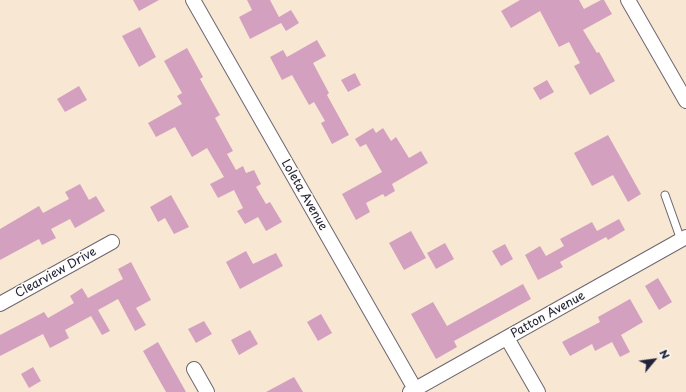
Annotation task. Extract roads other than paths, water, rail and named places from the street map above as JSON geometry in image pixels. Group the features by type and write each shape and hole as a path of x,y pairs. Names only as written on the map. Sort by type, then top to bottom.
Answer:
{"street":[{"name":"Loleta Avenue","path":"193,0 412,391"},
{"path":"628,0 686,102"},
{"name":"Patton Avenue","path":"412,391 683,238"},
{"name":"Clearview Drive","path":"0,304 112,242"},
{"path":"507,338 538,392"},
{"path":"194,369 207,392"}],"lane":[{"path":"665,195 676,229 683,238"}]}
